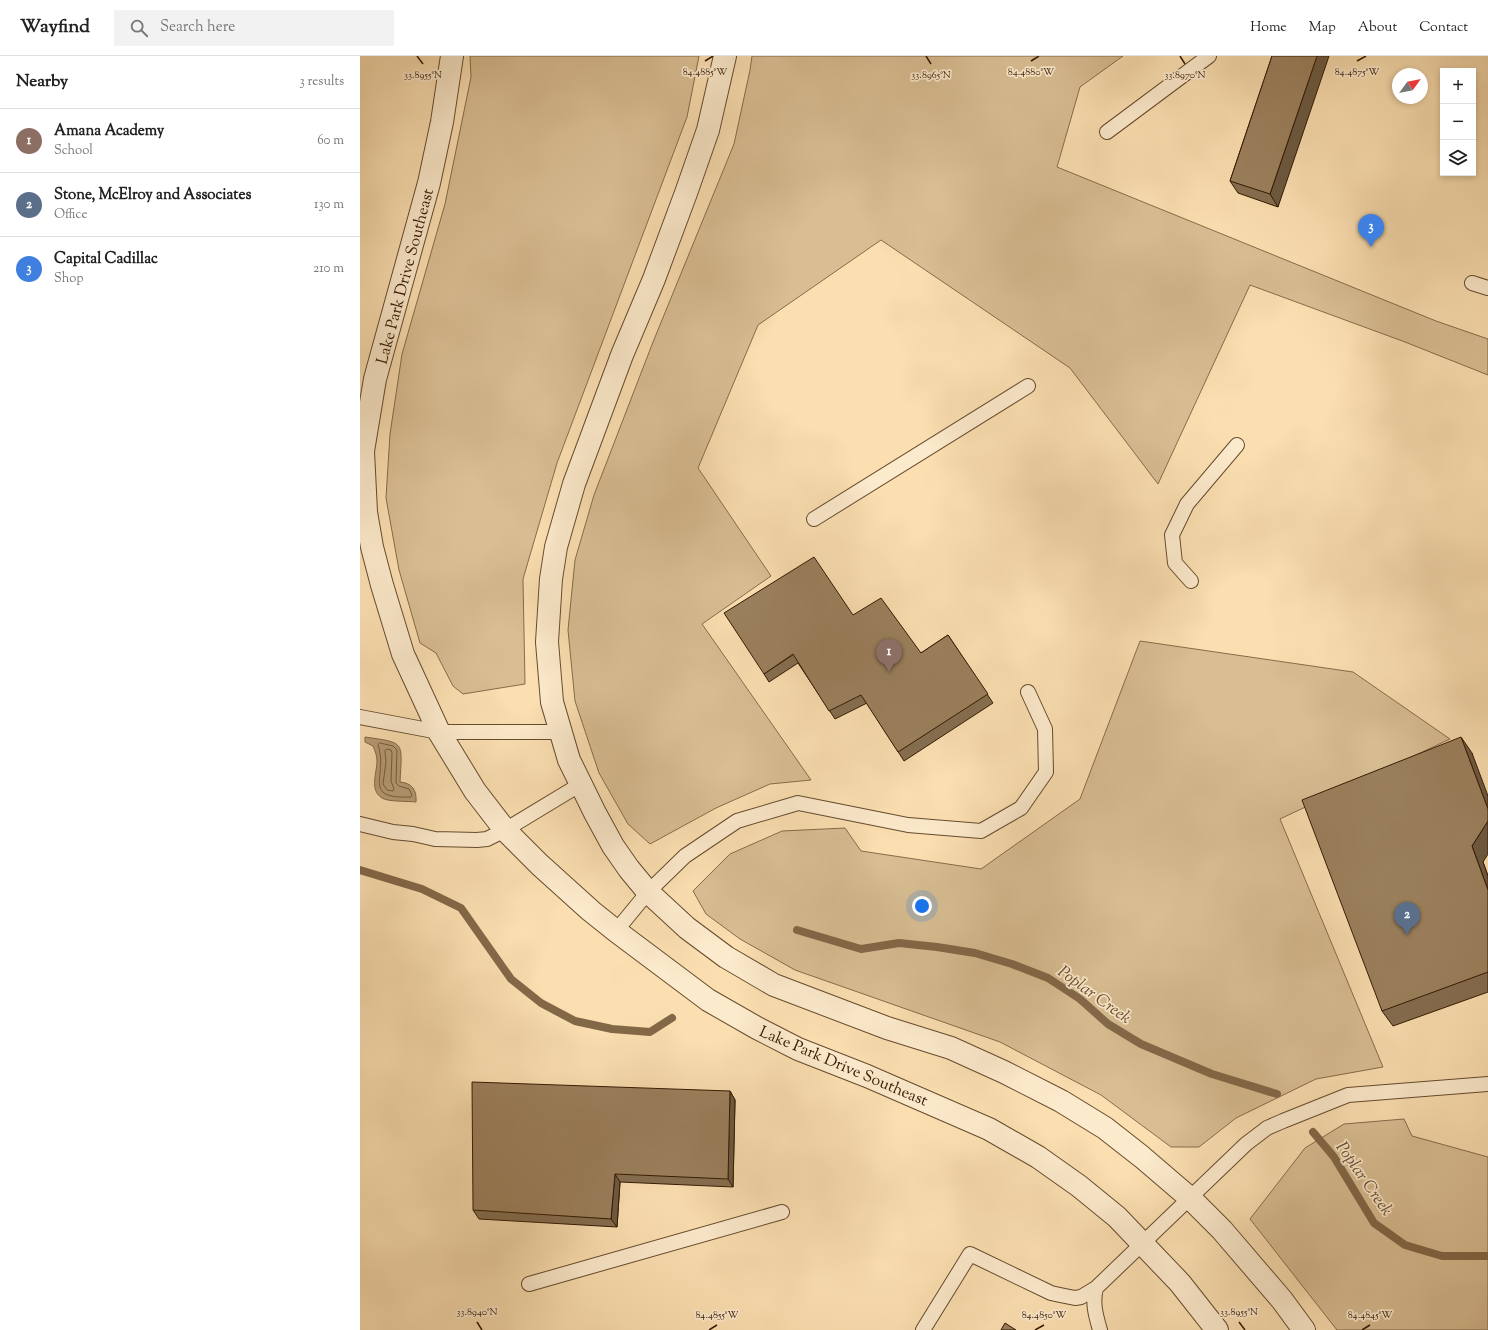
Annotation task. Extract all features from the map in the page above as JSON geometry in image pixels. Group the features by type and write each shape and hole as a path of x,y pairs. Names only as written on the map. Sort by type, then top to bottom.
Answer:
{"street":[{"name":"Lake Park Drive Southeast","path":"452,56 442,122 430,183 375,380 363,451 366,512 372,547 382,585 403,654 438,732 475,791 505,830 546,871 616,931 708,1000 757,1028 798,1049 867,1076 989,1129 1038,1156 1079,1186 1117,1217 1180,1284 1217,1330"},
{"path":"725,56 708,130 689,186 654,279 622,354 574,484 556,547 551,579 547,642 552,702 569,760 594,813 629,869 648,892 687,928 726,957 774,985 887,1028 951,1048 1004,1072 1061,1101 1105,1128 1191,1199 1222,1230 1282,1300 1304,1330"}],"lane":[{"path":"1107,132 1209,56"},
{"path":"1472,282 1488,288"},
{"path":"814,519 1028,386"},
{"path":"1191,581 1175,563 1172,535 1187,504 1237,445"},
{"path":"616,931 648,892 685,856 737,820 798,802 908,825 982,831 1021,808 1046,772 1045,729 1028,692"},
{"path":"360,717 438,732 560,732"},
{"path":"360,824 393,832 413,834 435,839 487,839 505,830 581,784"},
{"path":"923,1330 970,1254 1051,1292 1075,1298 1081,1297 1096,1288 1142,1243 1191,1199 1246,1144 1267,1128 1348,1096 1488,1084"},
{"path":"529,1284 782,1212"},
{"path":"1096,1288 1094,1308 1100,1330"}],"shaded area":[{"path":"470,56 699,56 687,117 557,463 523,579 525,684 463,694 453,686 436,653 420,643 399,570 386,498 390,434 402,354 445,204 471,77"},
{"path":"752,56 1123,56 1080,87 1057,167 1436,321 1488,339 1488,375 1405,342 1250,285 1158,484 1070,368 881,240 758,325 698,468 771,576 702,624 811,780 770,784 716,808 650,844 628,824 599,773 575,701 568,630 575,560 594,495 653,342 734,144"},
{"path":"1140,641 1353,672 1450,739 1280,819 1383,1067 1316,1079 1236,1118 1199,1147 1171,1147 1101,1095 1000,1042 795,970 740,939 706,914 693,891 730,854 782,831 845,828 861,851 981,869 1080,799"},
{"path":"1404,1119 1412,1136 1488,1157 1488,1330 1337,1330 1250,1219 1305,1148 1344,1124"}],"water":[{"path":"365,737 388,741 399,746 401,751 400,782 408,784 413,788 416,794 416,802 389,800 378,795 375,786 376,755 373,746 365,742"}],"building":[{"path":"1272,56 1317,56 1270,194 1230,181"},
{"path":"814,557 853,615 881,598 921,653 948,635 988,694 898,752 861,695 829,711 793,654 764,674 724,613"},
{"path":"1461,737 1488,809 1488,821 1472,846 1488,890 1488,972 1382,1011 1302,800"},
{"path":"472,1082 730,1091 728,1179 615,1174 611,1219 473,1210"},
{"path":"1005,1323 1016,1330 1001,1330"}],"waterway":[{"name":"Poplar Creek","path":"360,870 422,889 461,908 511,979 541,1003 575,1021 612,1029 650,1032 672,1018"},
{"name":"Poplar Creek","path":"797,930 861,949 899,943 975,953 1012,964 1048,978 1080,999 1108,1024 1141,1044 1212,1074 1277,1094"},
{"name":"Poplar Creek","path":"1313,1132 1334,1157 1374,1223 1405,1245 1442,1256 1488,1256"}],"place":[{"name":"Capital Cadillac","path":"1371,247"},
{"name":"Amana Academy","path":"889,672"},
{"name":"Stone, McElroy and Associates","path":"1407,935"}]}
